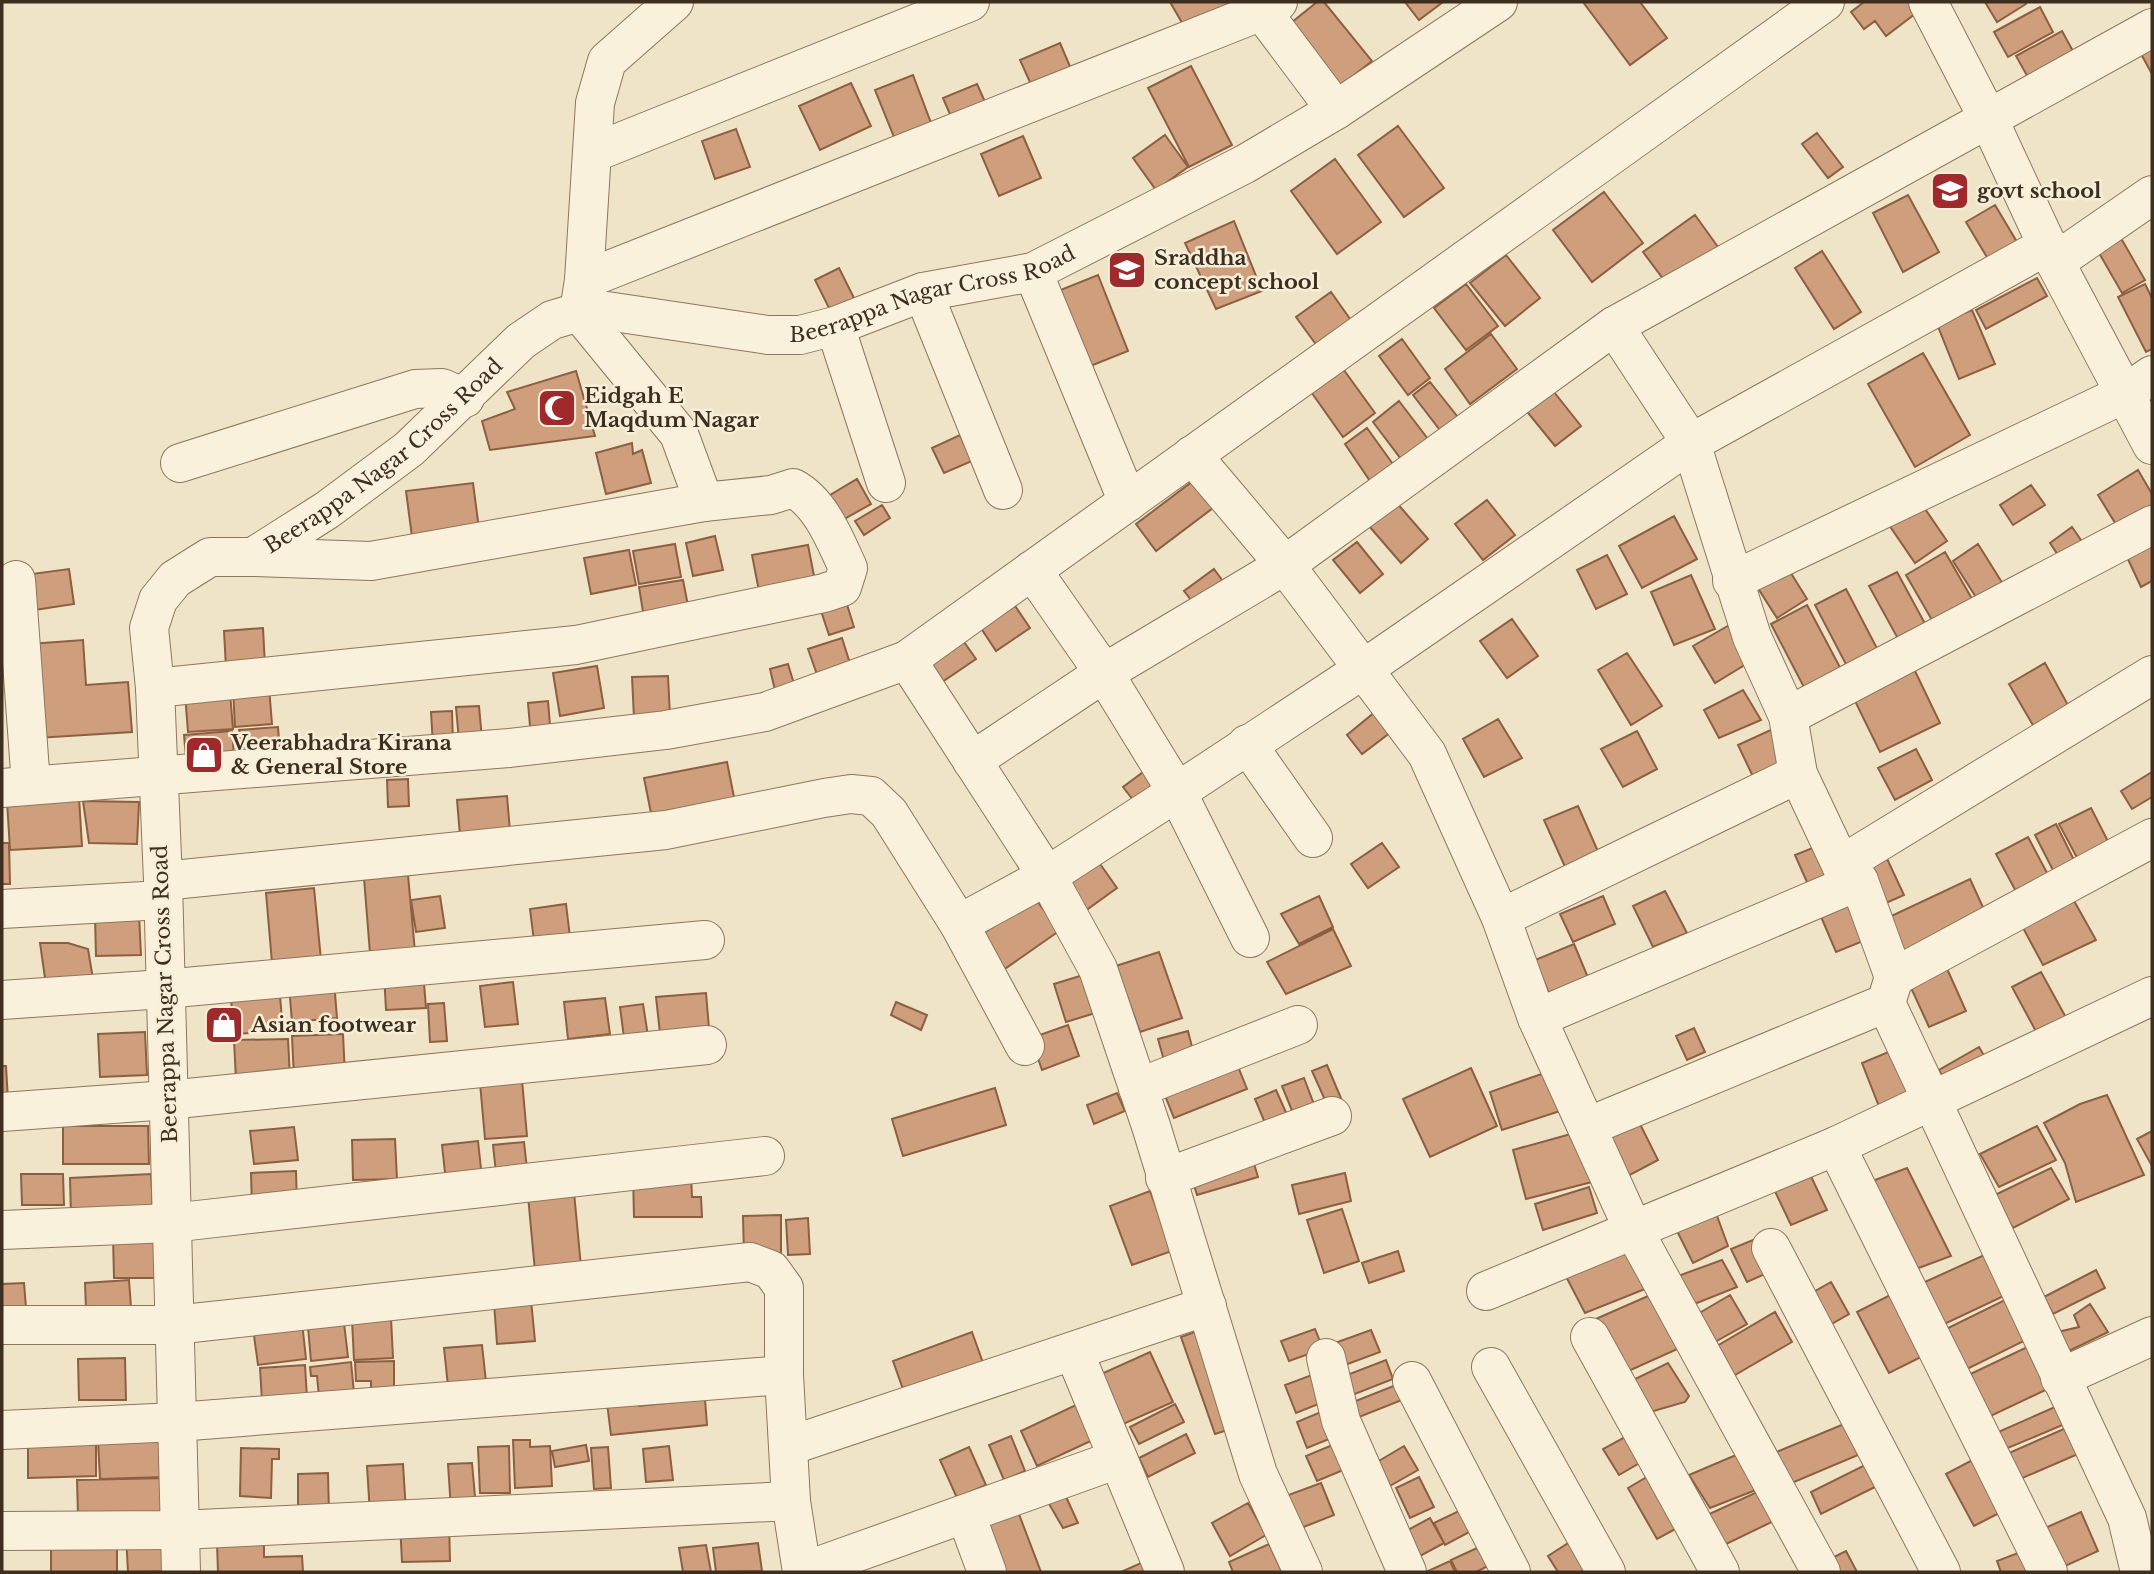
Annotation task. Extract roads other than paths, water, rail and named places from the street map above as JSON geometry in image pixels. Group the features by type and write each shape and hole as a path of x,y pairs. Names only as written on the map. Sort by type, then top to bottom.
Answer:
{"street":[{"path":"674,2 607,61 595,103 581,296 679,434 704,502"},
{"path":"593,153 970,2"},
{"name":"Beerappa Nagar Cross Road","path":"181,1572 162,891 155,688 149,628 158,600 175,579 210,557 253,557 373,477 465,398 520,341 581,296 607,311 768,335 800,335 835,326 923,292 1033,272 1245,164 1336,110 1498,2"},
{"path":"16,580 17,786 510,748 666,730 765,712 907,660 1825,2"},
{"path":"1928,2 1988,118 2051,254 2139,384 2152,445"},
{"path":"581,296 1265,5 1336,110"},
{"path":"972,761 1104,673 1285,565 1614,326 2152,28"},
{"path":"959,924 1048,876 1366,668 1691,443 2051,254 2152,195"},
{"path":"1033,272 1128,502"},
{"path":"923,292 1003,490"},
{"path":"835,326 886,483"},
{"path":"1614,326 1691,443 1732,581 1752,637 1788,716 1798,774 1850,873 1931,1103 2127,1518 2141,1569"},
{"path":"1732,581 2139,384"},
{"path":"180,463 415,389 442,388 465,398"},
{"path":"1192,455 1285,565 1366,668 1427,754 1501,918 1537,1018 1633,1229 1821,1572"},
{"path":"155,688 576,645 842,587 848,568 835,540 808,496 793,488 771,495 704,502 371,561 253,557"},
{"path":"1788,716 2152,524"},
{"path":"1032,570 1104,673 1177,792 1251,938"},
{"path":"907,660 1048,876 1098,969 1138,1088 1258,1474 1303,1572"},
{"path":"1537,1018 1850,873 2152,675"},
{"path":"1247,744 1313,838"},
{"path":"1501,918 1798,774"},
{"path":"2,909 666,830 851,794 871,796 889,813 959,924 1025,1046"},
{"path":"1587,1127 1890,990 2152,838"},
{"path":"2,1000 164,989 705,940"},
{"path":"1486,1291 1836,1146 2152,996"},
{"path":"1138,1088 1298,1025"},
{"path":"2,1112 168,1100 707,1045"},
{"path":"1165,1178 1332,1116"},
{"path":"1836,1146 2048,1572"},
{"path":"2,1230 171,1223 765,1156"},
{"path":"1771,1248 1941,1572"},
{"path":"2,1325 174,1325 750,1262 771,1270 784,1288 784,1375 791,1501 802,1572 1118,1459"},
{"path":"789,1447 1207,1306"},
{"path":"2060,1378 2152,1336"},
{"path":"1590,1337 1720,1572"},
{"path":"1074,1352 1165,1572"},
{"path":"1326,1358 1340,1421 1407,1572"},
{"path":"1491,1367 1606,1572"},
{"path":"2,1430 177,1422 784,1375"},
{"path":"1412,1381 1511,1572"},
{"path":"2,1531 180,1530 791,1501"},
{"path":"966,1515 987,1572"}],"place":[{"name":"govt school","path":"1950,191"},
{"name":"Sraddha concept school","path":"1127,270"},
{"name":"Eidgah E Maqdum Nagar","path":"557,408"},
{"name":"Veerabhadra Kirana & General Store","path":"204,755"},
{"name":"Asian footwear","path":"224,1025"}]}
